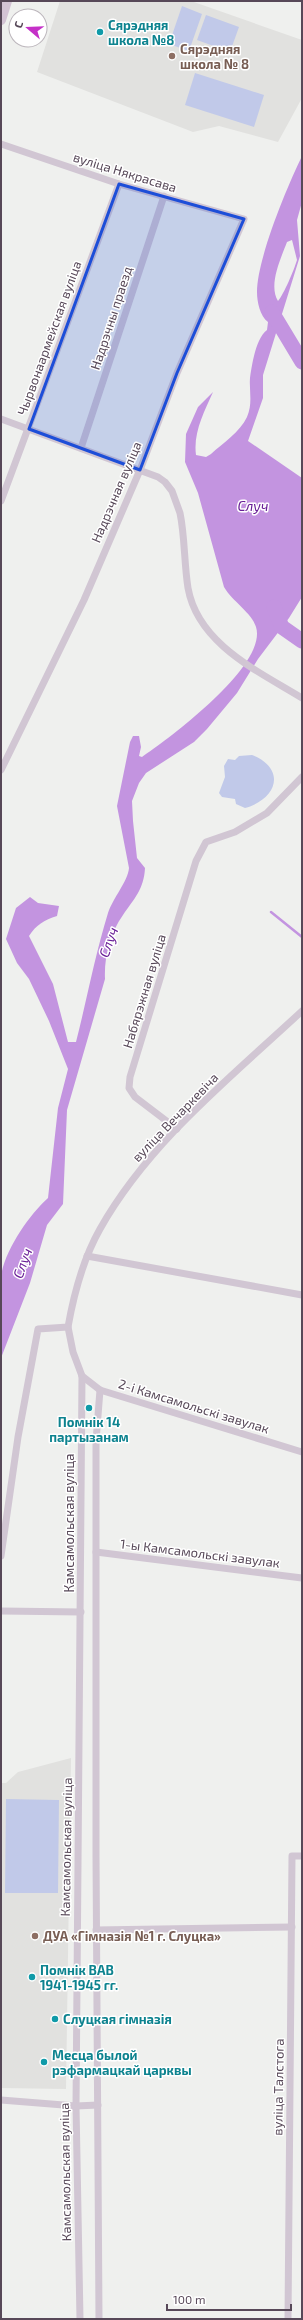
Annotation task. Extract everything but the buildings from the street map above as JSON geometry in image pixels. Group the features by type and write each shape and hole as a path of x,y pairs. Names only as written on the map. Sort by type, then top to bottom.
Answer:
{"main road":[{"path":"1,20 7,1"}],"street":[{"name":"вуліца Някрасава","path":"1,144 119,184 244,219"},
{"name":"Чырвонаармейская вуліца","path":"1,501 119,184"},
{"name":"Надрэчны праезд","path":"81,448 164,196"},
{"name":"Надрэчная вуліца","path":"1,770 84,600 140,470 177,373 244,219"},
{"path":"1,419 140,470 165,482 174,496 183,525 188,589 193,607 200,622 213,637 240,659 302,698"},
{"name":"Набярэжная вуліца","path":"177,1129 135,1097 129,1088 130,1077 196,861 206,842 235,832 267,812 302,776"},
{"name":"вуліца Вечаркевіча","path":"68,1327 74,1293 87,1256 100,1229 133,1181 155,1152 177,1129 238,1069 302,1011"},
{"path":"87,1256 302,1295"},
{"path":"1,1556 18,1437 38,1329 68,1327 73,1352 82,1376"},
{"name":"2-і Камсамольскі завулак","path":"82,1376 100,1390 302,1452"},
{"name":"Камсамольская вуліца","path":"80,2319 76,2106 82,1376"},
{"name":"Камсамольская вуліца","path":"99,2319 96,1930 96,1441 100,1390"},
{"name":"1-ы Камсамольскі завулак","path":"96,1552 302,1578"},
{"path":"1,1611 81,1612"},
{"name":"вуліца Талстога","path":"288,2319 292,1856 302,1856"},
{"path":"96,1930 292,1927"},
{"path":"1,2100 76,2106 98,2105"}],"highlighted area":[{"path":"119,184 244,219 177,373 140,470 29,429"}],"shaded area":[{"name":"Сярэдняя школа № 8","path":"60,1 191,1 302,40 302,98 278,142 219,126 193,132 37,72 45,48 48,48 48,38"},
{"path":"182,6 202,14 189,51 169,44"},
{"path":"206,15 239,27 230,52 197,40"},
{"path":"195,73 264,95 254,127 185,105"},
{"path":"252,755 263,761 270,768 274,776 274,783 271,791 265,798 256,804 245,808 236,804 235,799 222,797 219,793 225,777 224,766 228,759 235,760 239,756"},
{"name":"ДУА «Гімназія №1 г. Слуцка»","path":"71,1758 66,2089 1,2088 1,1783 6,1783 18,1772"},
{"path":"6,1799 59,1800 58,1893 5,1893"}],"water":[{"name":"Случ","path":"302,156 302,202 297,220 300,256 263,375 263,398 248,441 302,478 302,597 289,618 258,659 237,693 207,729 194,742 146,773 139,783 132,801 137,858 145,868 143,882 138,893 118,922 111,937 107,954 105,979 67,1110 63,1204 47,1225 30,1283 1,1358 1,1276 3,1266 7,1255 26,1223 48,1198 58,1108 68,1069 49,1021 29,979 17,963 6,939 16,908 30,897 38,903 59,906 57,916 41,923 29,936 53,984 68,1042 76,1042 103,929 113,901 126,878 129,868 117,806 130,742 133,736 139,736 141,747 139,756 142,757 194,718 233,680 247,661 256,643 256,627 254,622 224,587 198,493 185,462 186,434 198,407 213,392 198,431 196,439 196,455 206,457 211,454 240,428 247,417 250,407 250,378 253,359 257,345 267,330 268,322 261,313 258,304 258,278 267,243","holes":["292,240 297,260 289,282 278,301 275,295 274,287 276,272 287,242"]}],"waterway":[{"path":"272,312 302,362"},
{"name":"Случ","path":"274,607 282,627 302,641"},
{"path":"271,912 302,937"}],"place":[{"name":"Сярэдняя школа №8","path":"100,32"},
{"name":"Сярэдняя школа № 8","path":"172,56"},
{"name":"Помнік 14 партызанам","path":"89,1408"},
{"name":"ДУА «Гімназія №1 г. Слуцка»","path":"35,1936"},
{"name":"Помнік ВАВ 1941-1945 гг.","path":"32,1977"},
{"name":"Слуцкая гімназія","path":"55,2019"},
{"name":"Месца былой рэфармацкай царквы","path":"44,2062"}]}
